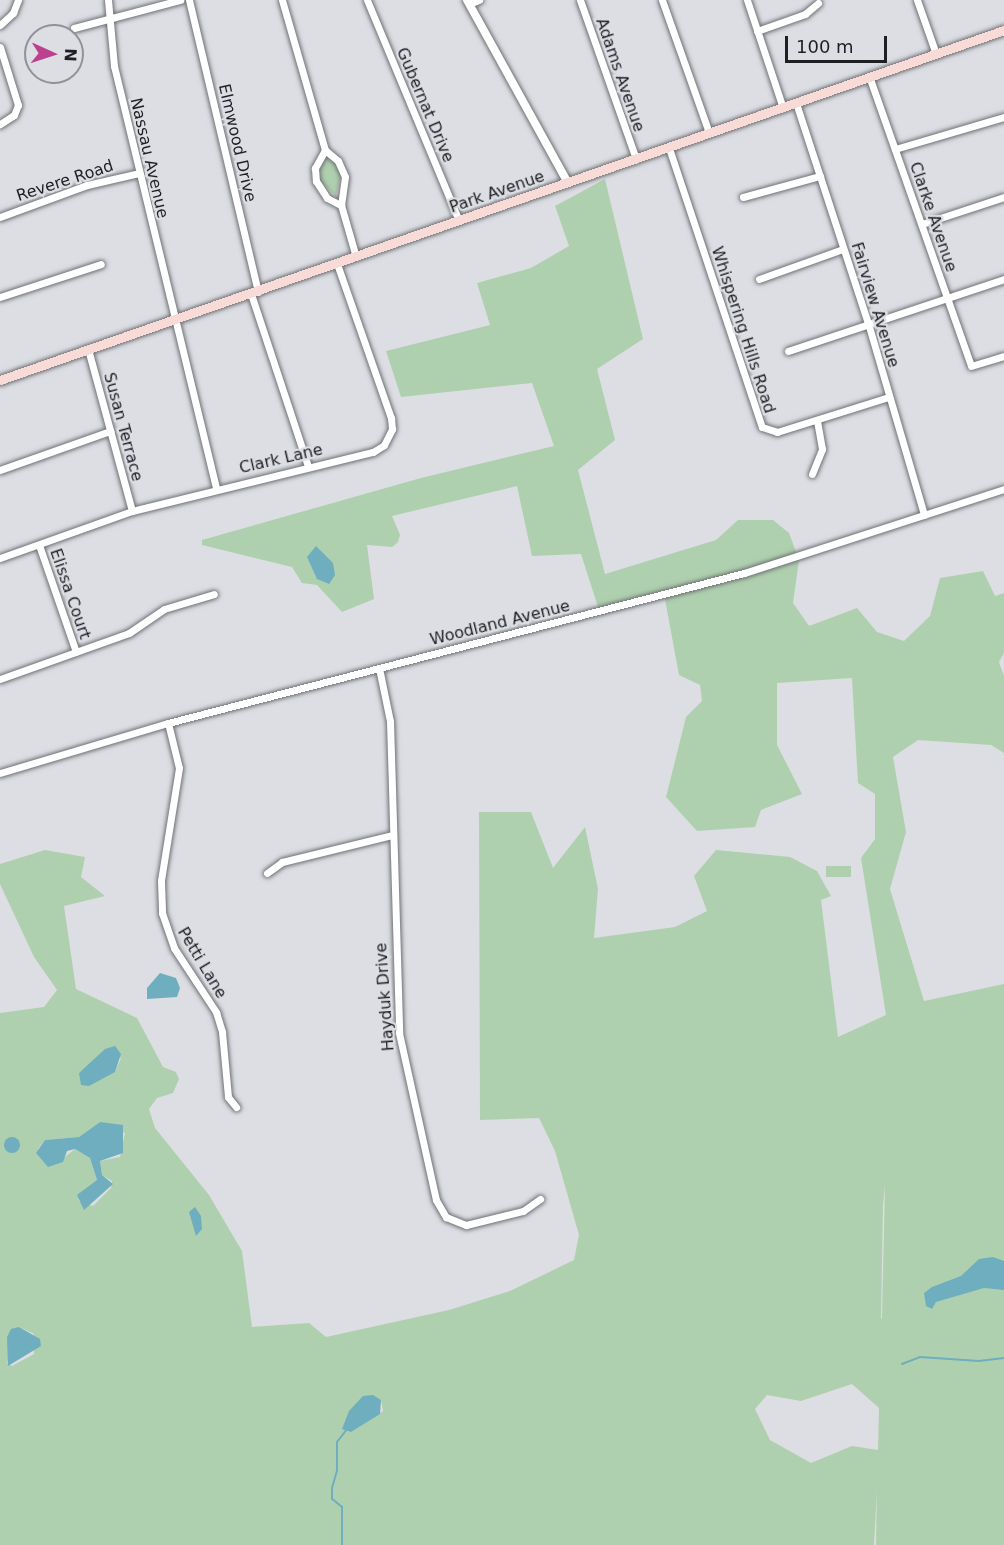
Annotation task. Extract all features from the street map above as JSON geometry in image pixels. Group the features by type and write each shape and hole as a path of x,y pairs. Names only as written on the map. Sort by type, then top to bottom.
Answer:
{"main road":[{"name":"Park Avenue","path":"0,380 1004,30"}],"street":[{"path":"0,25 13,13 18,0"},
{"name":"Nassau Avenue","path":"108,0 112,18 114,66 173,320 216,489"},
{"path":"84,25 180,0"},
{"name":"Elmwood Drive","path":"189,0 255,293 308,466"},
{"path":"282,0 325,150 344,172 346,185 341,205 356,257"},
{"name":"Gubernat Drive","path":"367,0 459,221"},
{"path":"479,0 468,2 568,183"},
{"name":"Adams Avenue","path":"580,0 636,159"},
{"path":"662,0 709,133"},
{"path":"747,0 783,108"},
{"path":"917,0 936,54"},
{"path":"757,31 805,14 818,3"},
{"path":"0,47 18,100 14,115 0,124"},
{"name":"Clarke Avenue","path":"869,76 971,366 1004,356"},
{"name":"Fairview Avenue","path":"796,103 868,323 924,515"},
{"path":"895,149 1004,117"},
{"name":"Whispering Hills Road","path":"669,148 744,367 759,423 768,431 777,432 889,397"},
{"path":"325,150 315,168 316,181 327,198 341,205"},
{"name":"Revere Road","path":"0,216 87,185 139,173"},
{"path":"743,197 820,176"},
{"path":"922,224 1004,196"},
{"path":"759,279 843,249"},
{"path":"0,297 101,264"},
{"name":"Clark Lane","path":"0,558 132,512 308,466 373,452 384,445 392,429 337,264"},
{"path":"788,351 1004,279"},
{"name":"Susan Terrace","path":"88,350 132,512"},
{"path":"812,474 822,449 817,420"},
{"path":"0,470 110,431"},
{"name":"Woodland Avenue","path":"0,773 168,723 744,573 1004,489"},
{"name":"Elissa Court","path":"39,545 76,652"},
{"path":"0,679 129,633 164,609 214,594"},
{"name":"Hayduk Drive","path":"379,668 389,710 396,975 403,1063 439,1208 451,1221 466,1225 523,1211 540,1199"},
{"name":"Petti Lane","path":"168,723 179,768 161,881 162,914 174,948 216,1012 222,1032 228,1097 236,1107"},
{"path":"267,873 282,862 392,835"}],"green space":[{"path":"324,156 334,162 341,174 336,196 319,180 319,165"},
{"path":"605,179 643,339 597,369 615,440 578,470 605,574 716,540 738,520 773,520 789,533 799,560 793,603 809,626 857,608 877,632 904,641 930,616 940,578 983,571 995,596 1004,593 1004,653 999,662 1004,676 1004,753 991,745 918,740 893,757 906,832 890,889 924,1001 1004,984 1004,1545 876,1545 877,1490 874,1545 0,1545 0,1013 44,1007 57,990 34,957 0,884 0,864 45,850 85,857 81,877 105,896 64,906 76,989 137,1018 163,1067 176,1072 179,1079 173,1093 157,1098 149,1109 155,1128 209,1195 242,1251 252,1327 309,1323 326,1337 449,1310 510,1291 574,1260 579,1235 555,1151 539,1118 480,1120 479,812 531,812 553,868 585,827 598,889 594,938 675,927 707,911 694,876 716,850 790,857 817,871 831,896 821,900 838,1037 886,1015 861,858 875,839 875,794 858,783 852,678 777,683 777,745 802,794 761,810 755,827 697,831 666,797 686,717 702,701 700,685 679,675 664,594 599,610 581,554 532,556 517,486 392,516 400,535 398,542 392,547 367,545 374,599 342,612 317,585 302,583 292,567 202,545 202,540 421,478 554,446 532,383 401,397 386,351 490,325 477,283 531,268 569,246 555,206","holes":["103,1055 121,1058 115,1072 79,1073","100,1122 125,1133 120,1157 100,1161 102,1175 112,1181 111,1188 93,1206 78,1200 97,1180 90,1158 75,1149 56,1164 38,1149 45,1140 79,1137","885,1185 882,1318 883,1205","19,1327 34,1334 34,1354 12,1366 7,1363","852,1384 879,1408 878,1450 852,1446 811,1463 770,1440 755,1409 767,1395 801,1401","381,1400 383,1411 351,1432"]},
{"path":"826,866 851,866 851,877 826,877"}],"water":[{"path":"316,546 333,563 335,575 329,584 317,579 307,557"},
{"path":"160,973 176,978 180,988 177,997 147,999 147,988"},
{"path":"115,1046 121,1054 115,1072 89,1086 81,1085 79,1073 105,1049"},
{"path":"100,1122 123,1125 123,1153 100,1161 102,1175 113,1184 84,1210 77,1195 97,1180 90,1158 75,1149 67,1151 63,1162 48,1167 36,1153 45,1140 79,1137"},
{"path":"9,1137 15,1137 20,1145 18,1151 9,1153 4,1148 4,1142"},
{"path":"195,1207 201,1216 202,1229 196,1236 189,1212"},
{"path":"993,1257 1004,1261 1004,1290 984,1288 936,1302 932,1309 926,1306 924,1293 932,1287 961,1276 979,1259"},
{"path":"19,1327 40,1339 41,1346 8,1366 7,1337 11,1329"},
{"path":"373,1395 381,1400 380,1414 351,1432 342,1429 349,1411 363,1396"}],"waterway":[{"path":"902,1364 920,1357 979,1361 1004,1358"},
{"path":"342,1545 342,1507 332,1499 332,1488 337,1471 337,1442 347,1429"}]}
